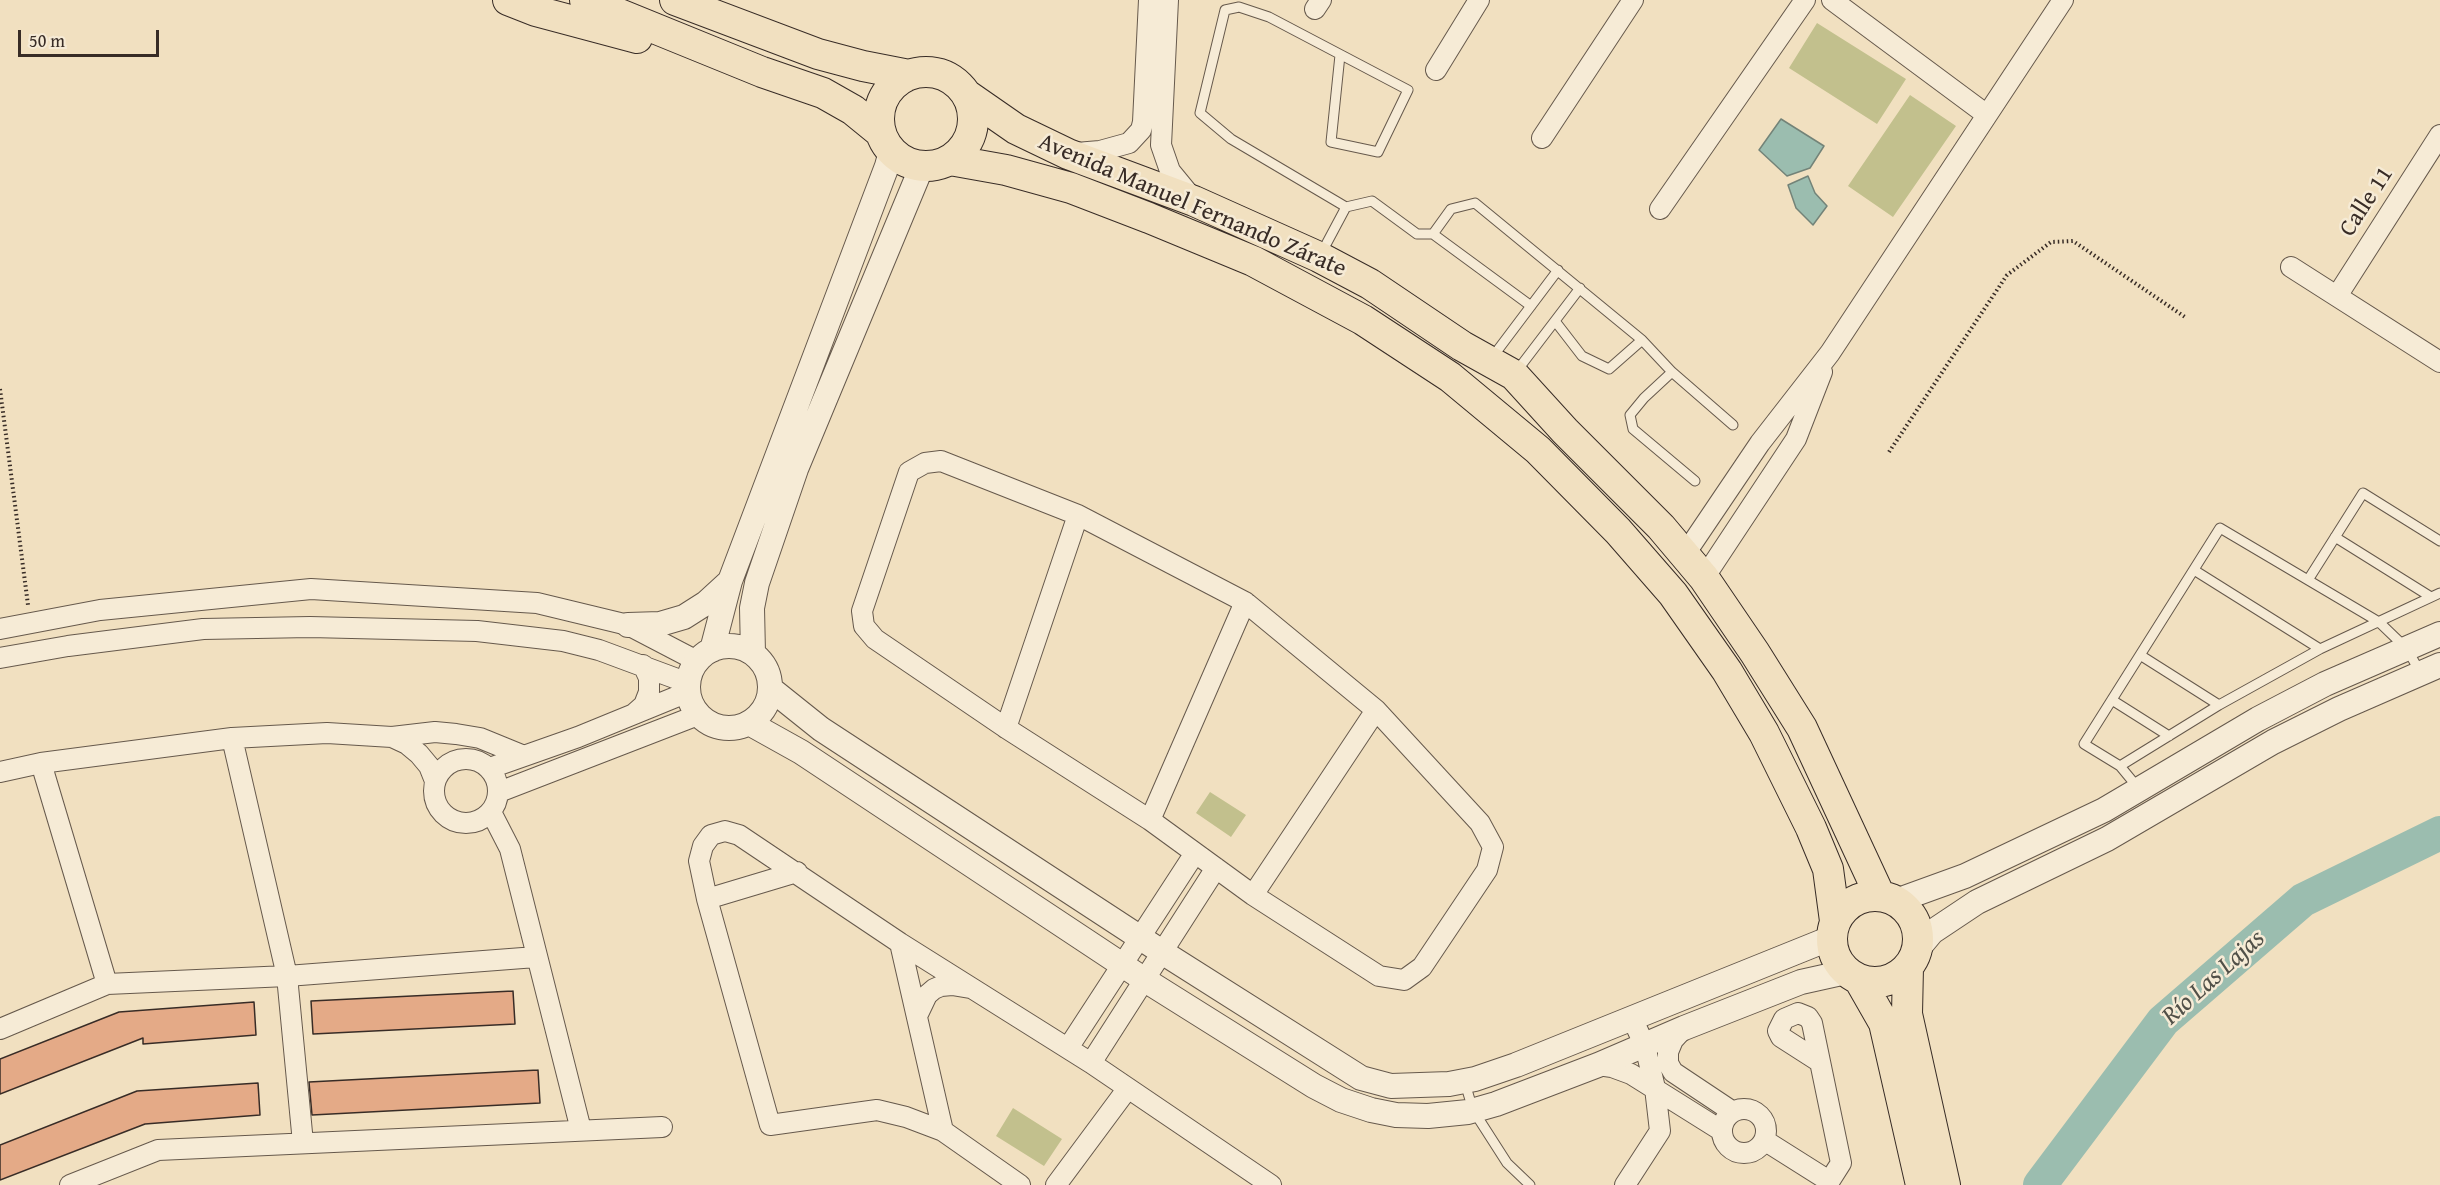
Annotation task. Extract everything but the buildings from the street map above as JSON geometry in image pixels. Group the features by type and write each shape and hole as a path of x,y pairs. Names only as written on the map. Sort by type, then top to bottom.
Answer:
{"main road":[{"path":"508,0 536,11 762,72"},
{"path":"585,0 762,72 823,93 853,110 885,142 910,164 936,163 961,150 969,138 972,115 967,95 948,77 922,72 909,75 897,82 881,104 878,118 885,142"},
{"path":"675,0 818,54 909,75"},
{"path":"695,0 774,38"},
{"name":"Avenida Manuel Fernando Zárate","path":"967,95 1016,129 1068,154 1194,201 1319,257 1370,284 1462,346 1502,368 1661,527 1704,578 1802,728 1888,899"},
{"name":"Avenida Manuel Fernando Zárate","path":"936,163 1006,170 1071,188 1253,261 1363,320 1431,364 1538,450 1618,531 1666,586 1726,671 1769,742 1812,828 1828,869 1833,929"},
{"path":"1866,897 1888,899 1907,910 1915,922 1918,936 1906,1014 1935,1137 1929,1182 1884,1023 1853,976 1838,962 1833,929 1843,910 1853,902 1866,897"},
{"path":"1853,976 1873,983 1886,981 1899,976 1913,959"}],"street":[{"path":"1149,0 1143,122 1170,171 1194,201"},
{"path":"1150,131 1168,0"},
{"path":"1436,70 1479,0"},
{"path":"1542,138 1633,0"},
{"path":"1660,209 1804,0"},
{"path":"1832,0 1987,115"},
{"path":"1685,554 1760,443 1830,353 2063,0"},
{"path":"1068,154 1100,151 1129,143 1150,131"},
{"name":"Calle 11","path":"2337,296 2440,135"},
{"path":"0,629 100,610 311,589 537,603 628,625 705,655 726,646 740,647 753,653 763,663 769,675 771,689 764,708 749,723 736,728 722,728 709,724 698,715 690,700 688,688 691,671 705,655 730,581 888,166 885,142"},
{"path":"753,653 752,608 757,583 796,469 936,163"},
{"path":"2291,267 2440,362"},
{"path":"1704,578 1796,439 1830,353"},
{"path":"941,461 1078,515 1245,602 1376,710 1480,823 1493,847 1487,870 1422,967 1404,980 1379,976 1253,895 1150,820 1006,728 875,639 864,626 862,611 909,472 925,463 941,461"},
{"path":"1006,728 1078,515"},
{"path":"628,625 660,624 684,617 706,603 730,581"},
{"path":"1150,820 1245,602"},
{"path":"0,658 68,646 203,629 310,627 488,632 562,641 599,650 643,665 688,688"},
{"path":"1888,899 1965,876 2104,810 2277,709 2325,684 2440,634"},
{"path":"633,715 644,705 650,692 649,678 643,665"},
{"path":"1913,959 1932,932 1977,902 2107,839 2283,738 2339,709 2430,669"},
{"path":"435,782 447,765 455,760 483,764 524,756 602,728 688,688"},
{"path":"771,689 821,729 1162,952 1360,1078 1391,1086 1419,1086 1465,1081 1516,1065 1632,1018 1833,929"},
{"path":"1253,895 1376,710"},
{"path":"499,792 698,715"},
{"path":"749,723 801,752 1121,965 1314,1086 1341,1100 1371,1110 1396,1115 1428,1116 1473,1110 1598,1065 1801,982 1853,976"},
{"path":"602,728 609,749"},
{"path":"0,772 41,763 232,738 327,733 392,737 435,732 456,734 480,738 524,756"},
{"path":"392,737 407,744 429,766 435,782 434,791 440,810 456,822 475,822 491,812 499,792 495,775 456,734"},
{"path":"232,738 287,976 303,1143"},
{"path":"41,763 107,984"},
{"path":"491,812 510,849 581,1130"},
{"path":"1020,1185 943,1131 906,1117 877,1110 770,1125 706,898 699,861 703,846 711,835 725,831 740,835 900,943 1091,1063 1271,1185"},
{"path":"1068,1048 1195,853"},
{"path":"1091,1063 1216,868"},
{"path":"706,898 797,872"},
{"path":"900,943 943,1131"},
{"path":"0,1029 107,984 287,976 536,957"},
{"path":"917,1016 927,995 934,989 952,985 972,988"},
{"path":"1625,1185 1660,1131 1655,1088 1645,1046 1632,1018"},
{"path":"1684,1028 1673,1040 1668,1052 1668,1063 1673,1072 1734,1112"},
{"path":"1764,1140 1828,1183 1841,1163 1820,1062"},
{"path":"1598,1065 1620,1069 1655,1088 1722,1131"},
{"path":"1056,1185 1128,1088"},
{"path":"1746,1110 1758,1115 1765,1126 1764,1140 1754,1151 1739,1153 1726,1145 1722,1131 1725,1120 1734,1112 1746,1110"},
{"path":"70,1185 158,1150 662,1127"}],"lane":[{"path":"1340,55 1331,142 1378,152 1408,90 1269,17 1239,7 1224,10 1200,113 1231,139 1346,207 1372,201 1417,234 1433,234 1531,306"},
{"path":"1433,234 1451,210 1475,203 1642,340 1672,372 1733,425"},
{"path":"1319,257 1346,207"},
{"path":"1502,368 1531,306 1558,270"},
{"path":"1502,368 1555,321 1580,288"},
{"path":"1555,321 1582,356 1609,369 1642,340"},
{"path":"1672,372 1644,398 1630,415 1633,429 1695,481"},
{"path":"2308,580 2362,493 2440,541"},
{"path":"2139,789 2120,766 2084,744 2220,528 2379,622 2430,669"},
{"path":"2335,537 2436,595"},
{"path":"2194,570 2320,649"},
{"path":"2120,766 2219,705 2320,649 2436,595"},
{"path":"2140,656 2219,705"},
{"path":"2112,700 2169,736"},
{"path":"1465,1081 1473,1110 1507,1163 1530,1185"}],"path":[{"path":"1889,452 2007,275 2050,242 2073,242 2185,317"},
{"path":"0,389 30,623"}],"shaded area":[{"path":"1817,23 1906,79 1877,124 1789,68"},
{"path":"1910,95 1956,126 1893,217 1848,186"},
{"path":"1781,119 1824,146 1810,168 1787,176 1759,150"},
{"path":"1808,176 1815,193 1827,206 1813,225 1796,208 1788,185"},
{"path":"1210,792 1246,815 1231,837 1196,813"},
{"path":"1013,1108 1062,1139 1044,1166 996,1136"}],"waterway":[{"name":"Río Las Lajas","path":"2040,1185 2163,1021 2303,900 2440,833"}]}
